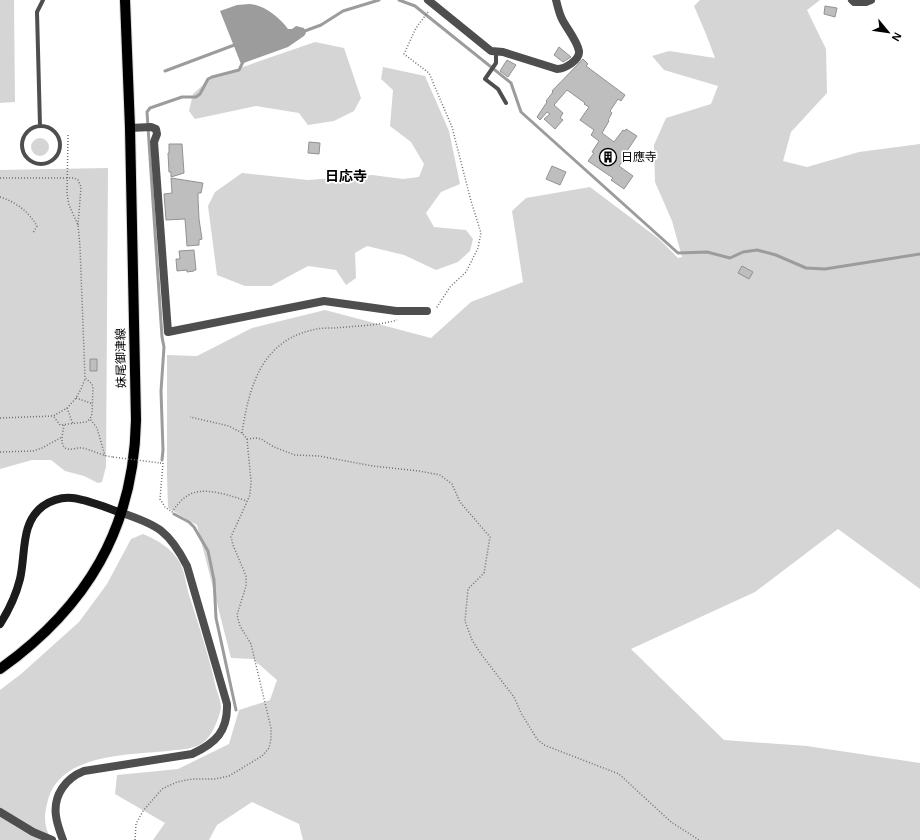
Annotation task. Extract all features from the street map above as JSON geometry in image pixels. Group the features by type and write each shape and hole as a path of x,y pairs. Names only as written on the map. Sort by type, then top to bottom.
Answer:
{"main road":[{"name":"妹尾御津線","path":"0,669 48,630 72,604 83,588 101,560 114,535 122,513 132,464 136,434 130,128 125,0"},
{"path":"0,624 12,603 20,579 29,521 40,508 46,503 56,499 74,498 122,513"}],"street":[{"path":"428,0 491,51 503,52 557,69 566,67 578,57 579,53 577,46 558,11 556,0"},
{"path":"852,0 854,2 866,2 871,0"},
{"path":"130,128 147,127 156,129 157,134 154,142 168,332 324,301 396,311 427,311"},
{"path":"63,840 56,815 57,799 64,784 74,775 84,771 192,754 206,748 217,738 224,729 227,715 227,704 187,566 177,547 168,536 155,526 122,513"},
{"path":"0,812 33,832 52,840"}],"lane":[{"path":"40,126 37,12 43,0"},
{"path":"496,52 496,63 485,78 498,89 506,103"},
{"path":"40,126 46,127 56,134 60,147 54,159 43,164 31,162 26,158 22,147 25,135 29,131 40,126"}],"path":[{"path":"427,311 437,307 450,287 466,272 478,248 480,233 452,127 429,73 404,54 416,28 429,11"},
{"path":"68,136 68,205 78,225"},
{"path":"0,178 74,178 78,180 81,187 78,225 85,378 76,398 67,408 53,416 0,418"},
{"path":"0,198 14,204 32,216 38,226 33,233"},
{"path":"242,433 246,406 254,380 268,356 284,342 313,330 399,320"},
{"path":"53,416 57,424 64,426 86,422 90,419 93,404 93,388 92,384 85,378"},
{"path":"76,398 93,404"},
{"path":"67,408 73,424"},
{"path":"135,840 136,824 143,811 162,789 177,782 192,779 215,779 229,776 262,756 269,748 271,740 271,728 251,644 240,626 237,615 246,586 246,576 231,537 250,496 251,481 247,440 242,433 229,426 190,417"},
{"path":"90,419 97,428 105,456"},
{"path":"64,426 62,444 65,449 69,450 81,448 95,451 105,456 164,463 160,499 165,507 172,512 187,495 203,491 227,494 247,501"},
{"path":"0,452 33,451 42,448 62,437"},
{"path":"247,440 256,438 261,439 274,447 295,455 320,456 373,466 440,475 452,484 460,502 490,537 484,573 468,589 465,621 472,640 514,697 521,713 537,739 544,745 620,774 671,822 699,840"}],"shaded area":[{"path":"0,0 14,0 15,102 0,103"},
{"path":"700,0 820,0 807,10 826,49 827,93 791,132 783,161 807,167 859,152 920,144 920,589 838,529 755,592 631,649 724,740 807,746 920,763 920,840 303,840 299,824 252,802 217,825 209,840 153,840 165,823 115,794 117,775 178,769 229,744 239,710 270,700 277,680 253,659 231,658 197,525 168,508 167,355 197,356 252,328 325,310 431,338 471,302 523,282 512,211 526,198 590,187 659,239 678,258 682,257 672,221 655,182 654,145 666,118 711,104 718,86 664,70 652,56 669,51 715,58 694,6"},
{"path":"250,4 266,9 281,21 288,29 292,29 296,26 304,28 306,33 288,47 241,64 220,11 237,5"},
{"path":"315,42 344,48 361,98 354,111 334,121 308,125 299,113 256,106 195,119 189,111 193,94 211,78"},
{"path":"383,67 425,76 449,131 460,184 441,192 426,213 434,227 466,230 473,239 470,251 458,262 436,270 404,255 367,246 355,253 356,278 346,285 336,270 308,266 271,286 245,286 217,275 208,206 215,192 242,173 308,180 372,175 403,179 419,177 424,164 411,142 390,126 393,90 381,79"},
{"path":"40,138 46,141 49,147 46,153 40,156 34,153 31,147 34,141"},
{"path":"108,168 106,467 102,482 98,483 84,476 65,471 51,460 32,460 0,469 0,170"},
{"path":"143,534 159,542 173,553 182,567 220,703 221,708 218,720 210,736 203,743 194,747 179,750 116,756 98,759 81,765 67,773 55,785 48,800 45,820 47,830 52,840 0,840 0,690 21,674 79,622 107,584 131,539"}],"building":[{"path":"825,6 837,8 835,17 824,14"},
{"path":"559,47 571,57 563,62 554,55"},
{"path":"583,59 588,64 586,66 625,95 621,101 618,99 610,111 612,113 602,133 614,142 623,130 625,131 626,129 637,136 627,151 629,152 619,166 633,176 624,189 611,180 613,178 588,161 594,153 592,152 599,141 591,135 594,130 580,120 589,107 584,104 585,103 567,90 554,105 563,113 560,118 563,120 555,129 544,119 550,114 547,112 540,120 537,117 553,92 552,91"},
{"path":"507,60 516,65 508,77 500,71"},
{"path":"309,142 320,143 319,154 308,153"},
{"path":"169,144 182,144 184,173 171,177 171,172 169,172"},
{"path":"552,166 566,172 560,185 546,179"},
{"path":"171,178 203,183 201,193 198,193 199,219 202,239 199,240 199,245 187,246 185,219 166,220 164,194 172,193"},
{"path":"194,250 196,270 187,272 187,270 177,271 176,259 180,259 179,251"},
{"path":"742,266 753,272 749,279 738,273"},
{"path":"90,359 97,359 97,371 90,371"}],"waterway":[{"path":"302,32 321,25 343,11 379,0"},
{"path":"399,0 415,6 511,83 521,112 678,253 707,252 730,258 743,252 757,250 776,255 806,268 825,269 920,254"},
{"path":"165,71 237,44"},
{"path":"162,460 161,391 164,347 162,337 147,112 150,108 182,97 196,97 200,94 208,79 239,70 243,62"},
{"path":"174,514 189,522 194,527 208,551 214,580 216,618 236,710"}],"place":[{"name":"日應寺","path":"608,157"}],"district":[{"name":"日応寺","path":"346,176"}]}
